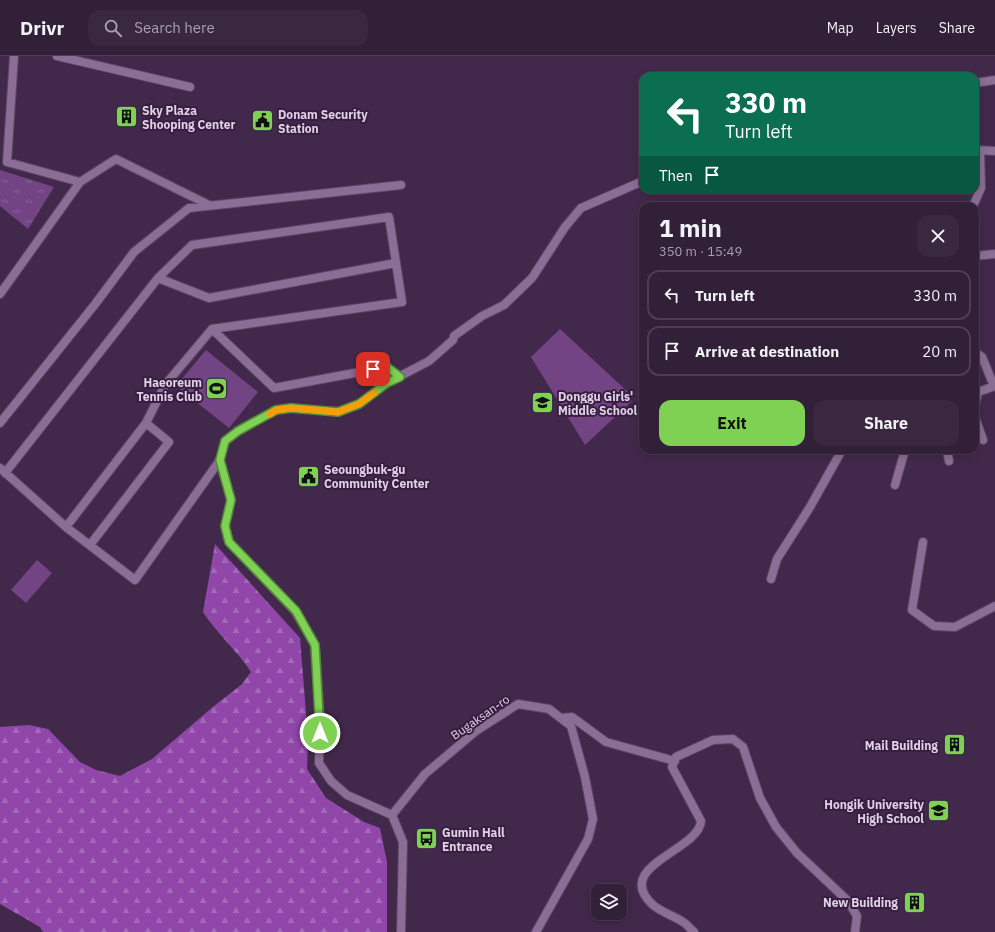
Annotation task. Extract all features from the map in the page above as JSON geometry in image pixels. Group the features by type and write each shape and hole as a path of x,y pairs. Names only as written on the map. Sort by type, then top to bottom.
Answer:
{"street":[{"path":"14,56 7,162 80,182"},
{"path":"57,56 190,87"},
{"path":"979,82 995,80"},
{"path":"979,150 995,151"},
{"path":"0,294 80,182 116,159 209,205"},
{"path":"979,163 981,188 979,192"},
{"path":"66,527 146,423 165,385 212,329 402,302 389,218 192,245 158,278 3,470 66,527 136,580 220,460 225,441 238,431 276,410 291,408 338,412 359,404 387,383 429,361 453,340 454,336 482,316 504,305 532,278 565,227 581,208 639,183"},
{"path":"0,423 134,252 189,208 402,185"},
{"path":"979,256 995,254"},
{"path":"158,278 209,298 396,263"},
{"path":"212,329 274,388 387,367 400,377"},
{"path":"979,355 982,357 994,386 979,392"},
{"path":"90,545 169,442 146,423"},
{"path":"979,428 983,440"},
{"path":"771,579 777,559 810,507 840,454"},
{"path":"895,485 904,454"},
{"path":"948,454 949,461"},
{"path":"220,460 231,500 225,526 229,542 296,611 315,645 320,718 319,762 331,780 347,795 392,815 403,842 401,932"},
{"path":"923,542 912,610 934,626 955,628 995,606"},
{"name":"Bugaksan-ro","path":"392,815 425,774 476,731 518,704 549,708 571,726 586,777 593,819 588,839 536,932"},
{"path":"561,718 572,717 606,742 675,761"},
{"path":"694,932 684,922 654,906 643,892 643,879 651,866 690,839 700,826 701,821 672,767 676,757 713,740 734,739 743,747 760,798 776,826 797,853 848,901 857,916 855,932"}],"green space":[{"path":"0,170 54,187 28,229 0,206"},
{"path":"560,329 628,392 632,401 585,445 531,357"},
{"name":"Haeoreum Tennis Club","path":"206,350 258,392 229,428 176,386"},
{"path":"215,544 300,638 308,738 307,769 326,798 364,822 380,828 387,862 387,932 43,932 40,927 0,904 0,727 29,725 48,729 80,762 96,770 120,776 152,759 241,685 251,672 240,656 214,628 203,612"},
{"path":"37,560 52,573 26,603 11,590"}],"slow traffic":[{"path":"270,414 276,410 291,408 338,412 359,404 374,393"}],"place":[{"name":"Sky Plaza Shooping Center","path":"126,117"},
{"name":"Donam Security Station","path":"262,121"},
{"name":"Haeoreum Tennis Club","path":"217,389"},
{"name":"Donggu Girls' Middle School","path":"542,403"},
{"name":"Seoungbuk-gu Community Center","path":"309,476"},
{"name":"Mail Building","path":"954,745"},
{"name":"Hongik University High School","path":"939,811"},
{"name":"Gumin Hall Entrance","path":"426,839"},
{"name":"New Building","path":"914,902"}],"route":[{"path":"320,733 315,645 296,611 229,542 225,526 231,500 220,460 225,441 238,431 276,410 291,408 338,412 359,404 387,383 400,377 387,367 373,369"}]}
